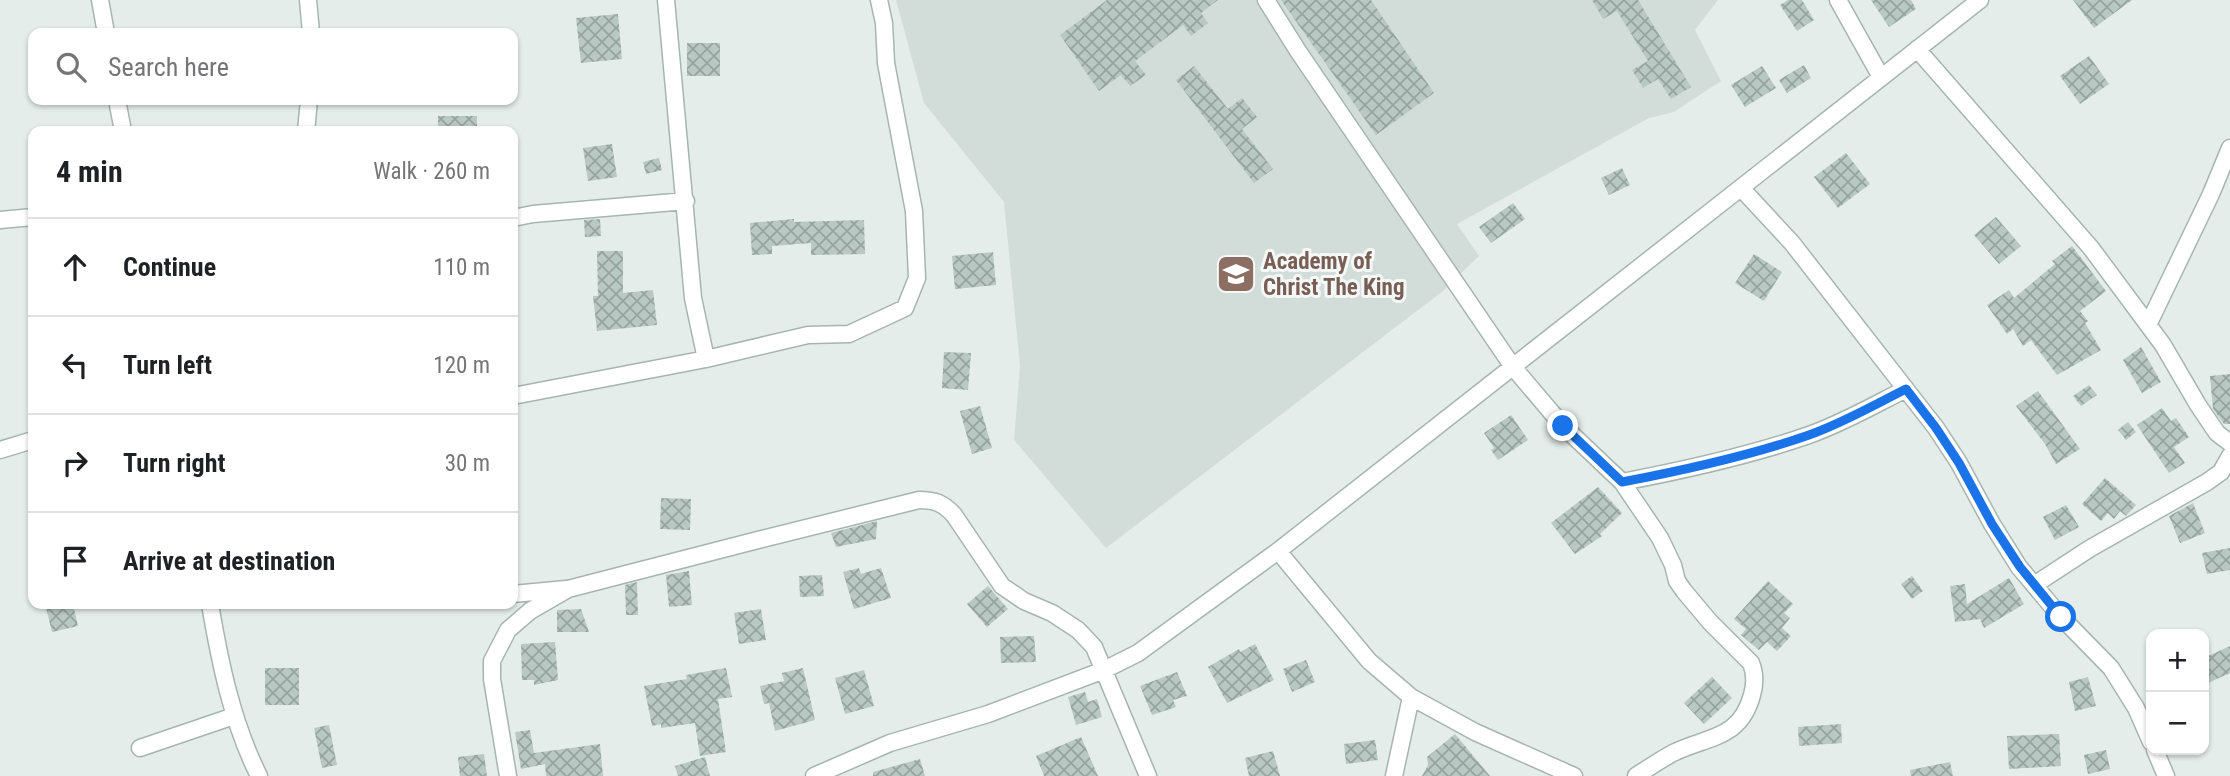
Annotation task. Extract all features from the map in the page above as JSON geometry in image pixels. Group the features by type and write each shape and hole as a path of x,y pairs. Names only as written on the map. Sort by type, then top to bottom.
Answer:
{"street":[{"path":"100,0 105,28"},
{"path":"308,0 311,28"},
{"path":"666,0 693,298 706,359"},
{"path":"518,395 706,359 808,335 849,334 905,308 917,278 914,211 886,63 884,23 879,0"},
{"path":"1266,0 1513,368 1563,426 1622,482 1660,538 1673,565 1677,581 1684,591 1710,622 1743,653 1754,669 1753,692 1740,723 1727,733 1673,753 1636,776"},
{"path":"1838,0 1881,77"},
{"path":"814,776 890,743 988,714 1104,670 1138,653 1278,551 1980,0"},
{"path":"1917,49 2091,248 2163,345 2217,433 2230,443"},
{"path":"118,105 122,126"},
{"path":"306,126 309,105"},
{"path":"2148,325 2230,148"},
{"path":"1741,188 1792,243 1936,428 2020,567 2061,617 2111,668 2136,708 2146,731"},
{"path":"518,217 686,201"},
{"path":"0,220 28,218"},
{"path":"1622,482 1716,461 1809,435 1852,417 1906,389"},
{"path":"0,450 28,442"},
{"path":"2034,585 2090,549 2207,482 2221,471 2230,456"},
{"path":"518,593 568,589 919,500 935,500 946,506 954,515 1002,586 1012,595 1052,613 1077,630 1094,647 1148,776"},
{"path":"1278,551 1369,661 1411,697 1475,733 1574,776"},
{"path":"508,776 492,679 492,661 508,630 530,611 568,589"},
{"path":"211,609 234,716 259,776"},
{"path":"1394,776 1411,697"},
{"path":"139,748 234,716"},
{"path":"2157,755 2166,776"}],"shaded area":[{"name":"Academy of Christ The King","path":"896,0 1718,0 1695,30 1721,81 1674,112 1649,118 1457,224 1479,256 1443,291 1106,548 1014,440 1020,366 1004,202 924,103"}],"building":[{"path":"1107,0 1218,0 1201,13 1208,23 1191,36 1183,25 1135,61 1146,75 1130,86 1121,75 1099,91 1060,35"},
{"path":"1281,0 1371,0 1434,93 1376,135"},
{"path":"1592,0 1638,0 1691,87 1671,99 1658,79 1643,88 1632,70 1648,61 1617,11 1603,19"},
{"path":"1788,0 1802,0 1814,20 1797,31 1780,5"},
{"path":"1871,0 1911,0 1916,9 1889,27"},
{"path":"2073,0 2132,0 2094,28"},
{"path":"618,14 622,59 581,63 576,18"},
{"path":"687,43 720,43 720,76 687,76"},
{"path":"2089,56 2109,84 2080,104 2060,76"},
{"path":"1804,65 1811,78 1787,93 1779,80"},
{"path":"1194,66 1228,109 1242,98 1257,117 1242,129 1273,169 1254,183 1176,80"},
{"path":"1762,66 1776,88 1745,107 1731,85"},
{"path":"438,116 477,116 477,126 438,126"},
{"path":"612,144 617,177 588,181 583,148"},
{"path":"1846,153 1870,184 1838,208 1814,177"},
{"path":"659,158 662,170 646,174 643,162"},
{"path":"1622,168 1630,185 1609,195 1601,178"},
{"path":"1513,203 1525,219 1491,243 1479,227"},
{"path":"1996,217 2021,246 1999,264 1974,235"},
{"path":"600,219 601,236 585,237 584,220"},
{"path":"794,219 794,222 864,220 865,254 811,255 811,243 772,246 772,254 752,255 750,223"},
{"path":"2072,246 2106,291 2080,311 2088,321 2085,323 2101,350 2057,375 2031,340 2023,346 2013,329 2007,334 1987,305 2009,290 2014,298 2055,264 2052,261"},
{"path":"597,251 623,251 623,293 653,290 657,325 597,331 593,296 598,296"},
{"path":"993,252 996,285 955,289 952,256"},
{"path":"1754,254 1782,272 1764,301 1735,283"},
{"path":"2141,347 2161,382 2142,393 2123,360"},
{"path":"944,352 971,353 968,390 942,388"},
{"path":"2230,374 2230,424 2224,424 2213,409 2210,376"},
{"path":"2089,385 2097,395 2081,406 2073,396"},
{"path":"2038,391 2080,449 2056,464 2045,444 2016,406"},
{"path":"980,406 992,448 972,454 960,411"},
{"path":"2162,408 2171,421 2176,418 2189,437 2174,447 2185,463 2169,473 2137,425"},
{"path":"1511,415 1528,440 1498,460 1484,433"},
{"path":"2128,422 2136,432 2126,440 2118,430"},
{"path":"2105,478 2136,505 2126,516 2120,511 2114,519 2108,513 2101,521 2082,504"},
{"path":"1598,487 1622,513 1600,534 1602,536 1575,554 1551,523"},
{"path":"661,498 691,499 690,530 660,529"},
{"path":"2193,503 2205,533 2180,543 2169,516"},
{"path":"2066,505 2079,527 2055,540 2043,517"},
{"path":"877,521 876,539 836,547 831,533"},
{"path":"2230,548 2230,570 2207,574 2202,553"},
{"path":"859,568 861,574 881,568 891,598 854,609 843,572"},
{"path":"689,571 692,605 669,607 666,575"},
{"path":"822,575 824,596 800,597 799,576"},
{"path":"1912,576 1923,591 1912,599 1901,584"},
{"path":"2009,578 2024,604 1984,628 1980,619 1955,622 1950,586 1965,584 1967,604"},
{"path":"1768,581 1793,604 1784,613 1790,618 1782,628 1791,636 1777,651 1767,642 1759,650 1741,635 1746,629 1734,619"},
{"path":"637,582 638,615 626,615 625,585"},
{"path":"988,586 1008,609 987,627 967,604"},
{"path":"46,609 74,609 78,626 52,632"},
{"path":"581,609 589,632 557,632 557,610"},
{"path":"761,609 766,640 739,644 734,613"},
{"path":"1034,636 1036,662 1001,663 1000,637"},
{"path":"555,642 558,680 534,685 534,680 522,680 521,644"},
{"path":"1255,644 1274,680 1227,703 1208,667 1239,649 1240,652"},
{"path":"2230,646 2230,673 2209,683 2209,656"},
{"path":"1306,660 1315,682 1292,692 1283,669"},
{"path":"265,668 299,668 299,705 265,705"},
{"path":"726,668 732,697 718,699 726,752 700,756 695,723 661,728 661,724 652,726 644,686 687,679 686,675"},
{"path":"803,668 815,720 775,731 769,703 764,704 760,686 784,681 782,673"},
{"path":"864,670 874,706 845,714 835,678"},
{"path":"1177,672 1187,696 1173,700 1176,707 1152,715 1140,686"},
{"path":"1712,677 1732,698 1704,724 1684,703"},
{"path":"2088,677 2096,706 2075,711 2069,682"},
{"path":"1085,692 1088,702 1097,699 1102,717 1076,725 1068,697"},
{"path":"1841,724 1842,743 1799,746 1798,727"},
{"path":"329,725 337,765 322,768 314,728"},
{"path":"530,730 534,753 600,744 603,776 546,776 545,764 521,769 515,732"},
{"path":"1455,734 1490,776 1422,776 1428,765 1427,757"},
{"path":"2059,734 2061,766 2009,769 2007,736"},
{"path":"1081,737 1098,776 1044,776 1036,756"},
{"path":"1375,740 1378,760 1346,764 1344,744"},
{"path":"2106,750 2110,769 2088,774 2084,755"},
{"path":"1273,751 1280,776 1249,776 1245,758"},
{"path":"484,754 487,776 460,776 458,757"},
{"path":"705,757 710,776 678,776 675,766"},
{"path":"920,759 925,776 873,776 873,772"},
{"path":"1950,762 1953,776 1911,776 1910,770"}],"place":[{"name":"Academy of Christ The King","path":"1236,274"}],"route":[{"path":"1563,426 1622,482 1716,461 1809,435 1852,417 1906,389 1959,463 1992,524 2020,567 2061,617"}]}
